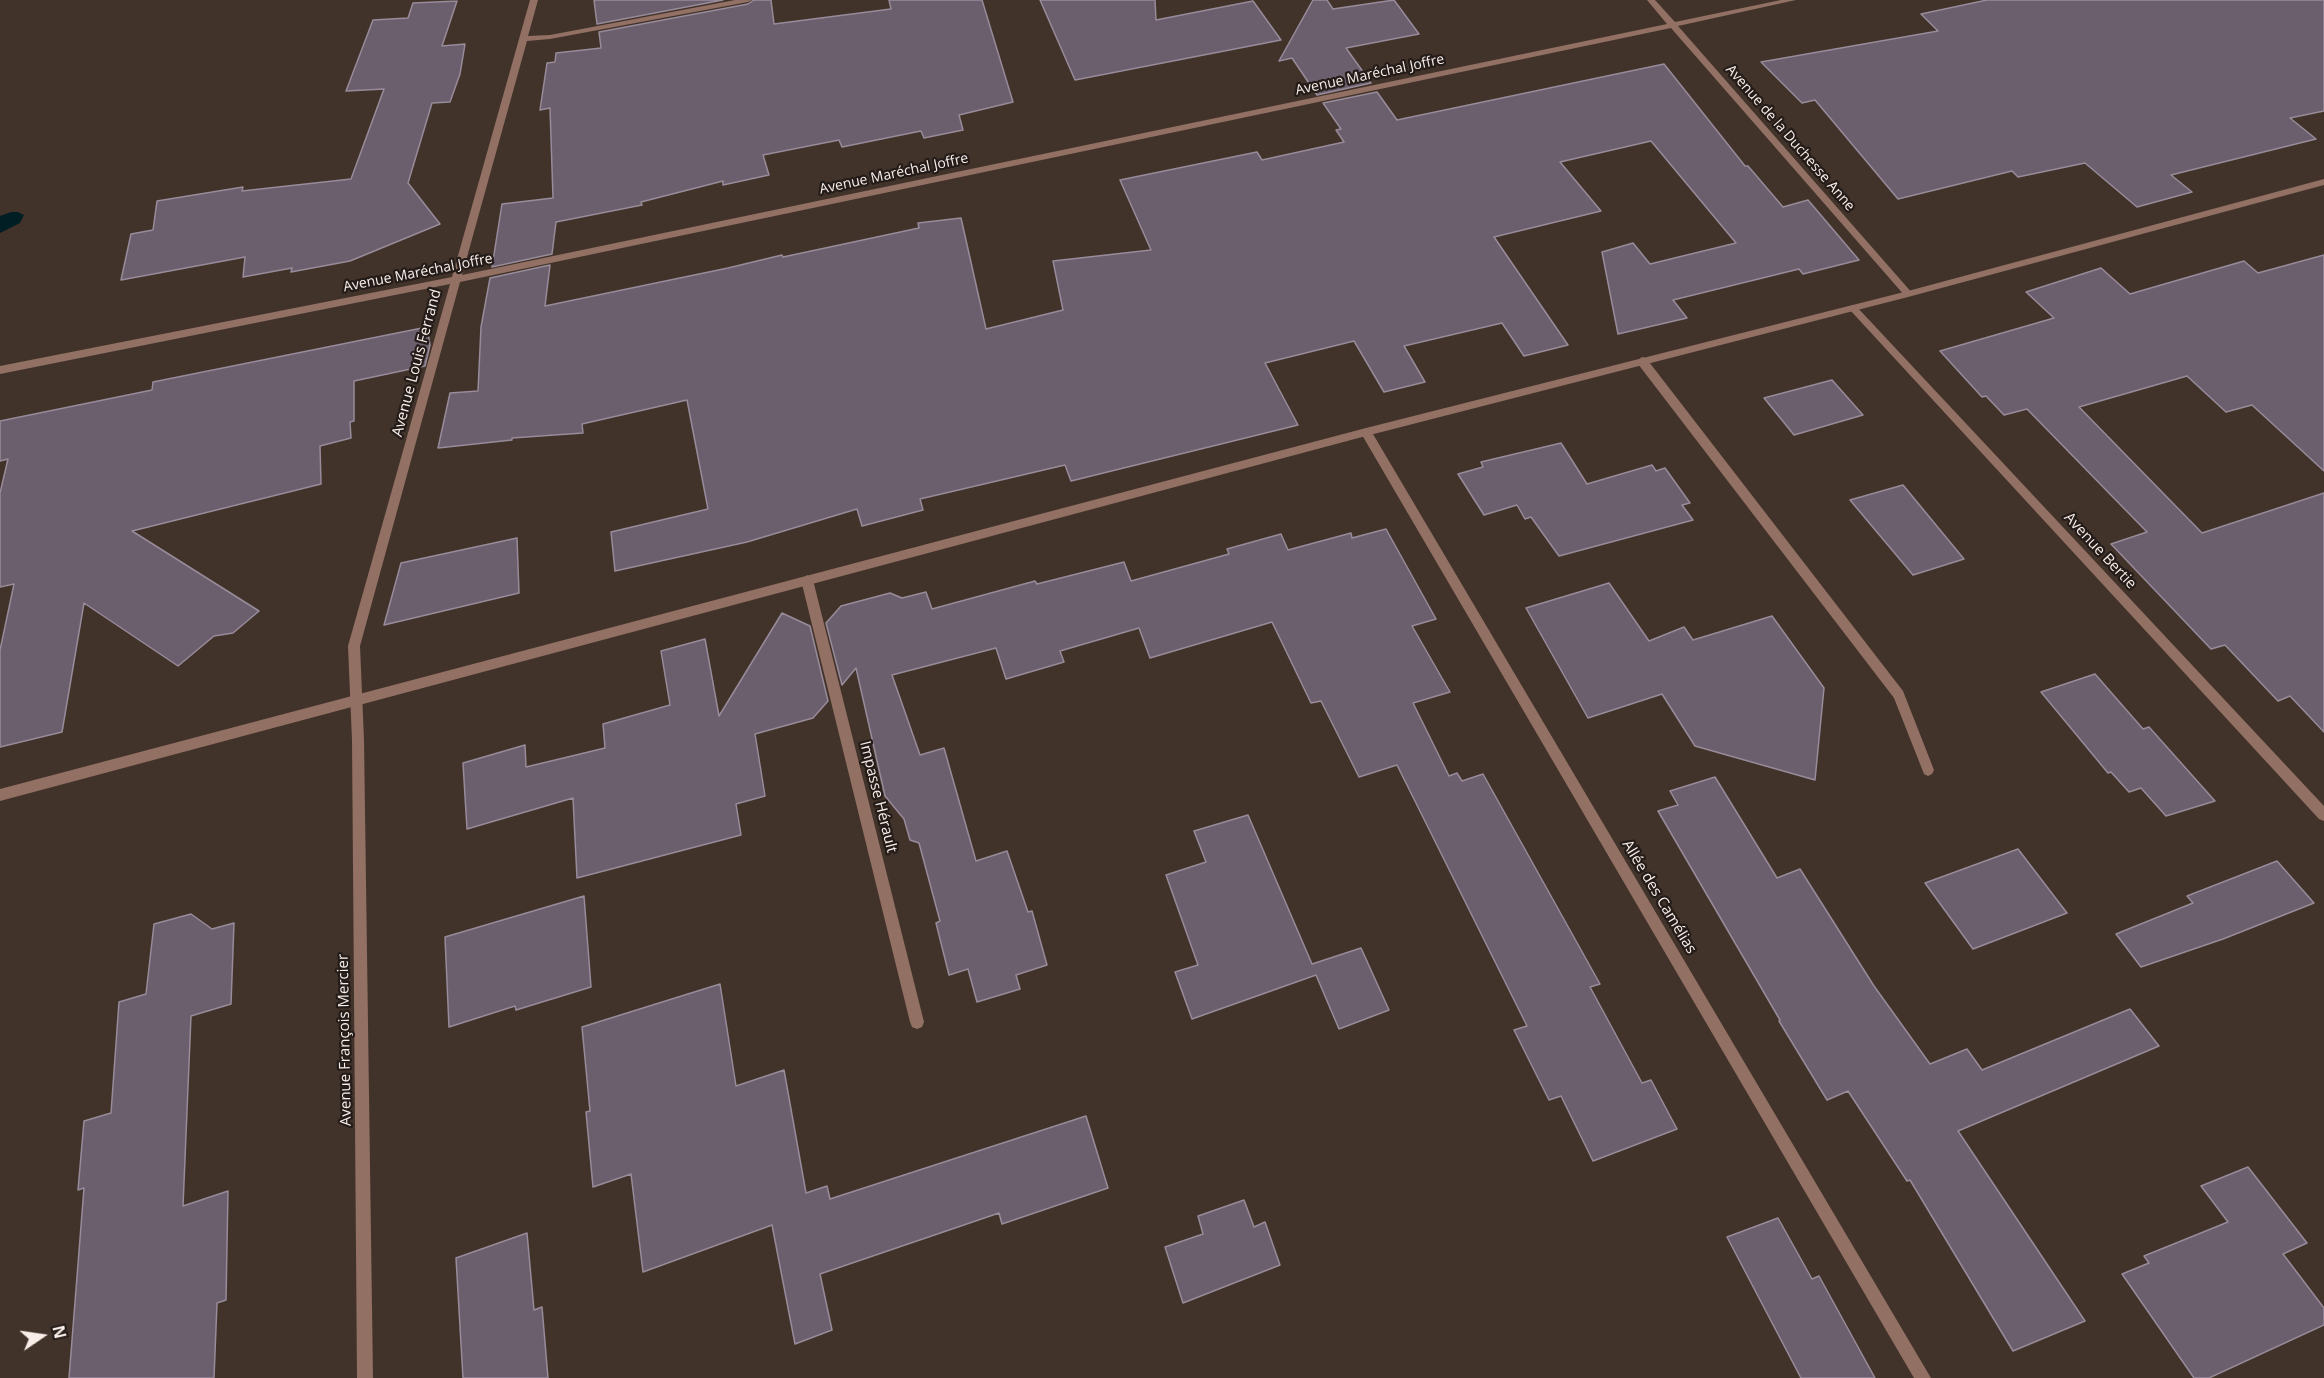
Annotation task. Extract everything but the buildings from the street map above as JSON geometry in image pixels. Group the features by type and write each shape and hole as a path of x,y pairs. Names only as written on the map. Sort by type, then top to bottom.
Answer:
{"street":[{"name":"Avenue Louis Ferrand","path":"356,701 354,646 534,0"},
{"path":"523,39 550,37 748,0"},
{"name":"Avenue de la Duchesse Anne","path":"1651,0 1908,294"},
{"name":"Avenue Maréchal Joffre","path":"0,370 455,280 1792,0"},
{"path":"0,795 1366,432 1908,294 2324,182"},
{"name":"Avenue Bertie","path":"1853,308 2324,815"},
{"path":"1642,362 1899,695 1928,770"},
{"name":"Allée des Camélias","path":"1366,432 1923,1378"},
{"name":"Impasse Hérault","path":"807,580 917,1022"},
{"name":"Avenue François Mercier","path":"356,701 365,1378"}],"water":[{"path":"11,212 24,215 20,223 0,233 0,216"}]}
